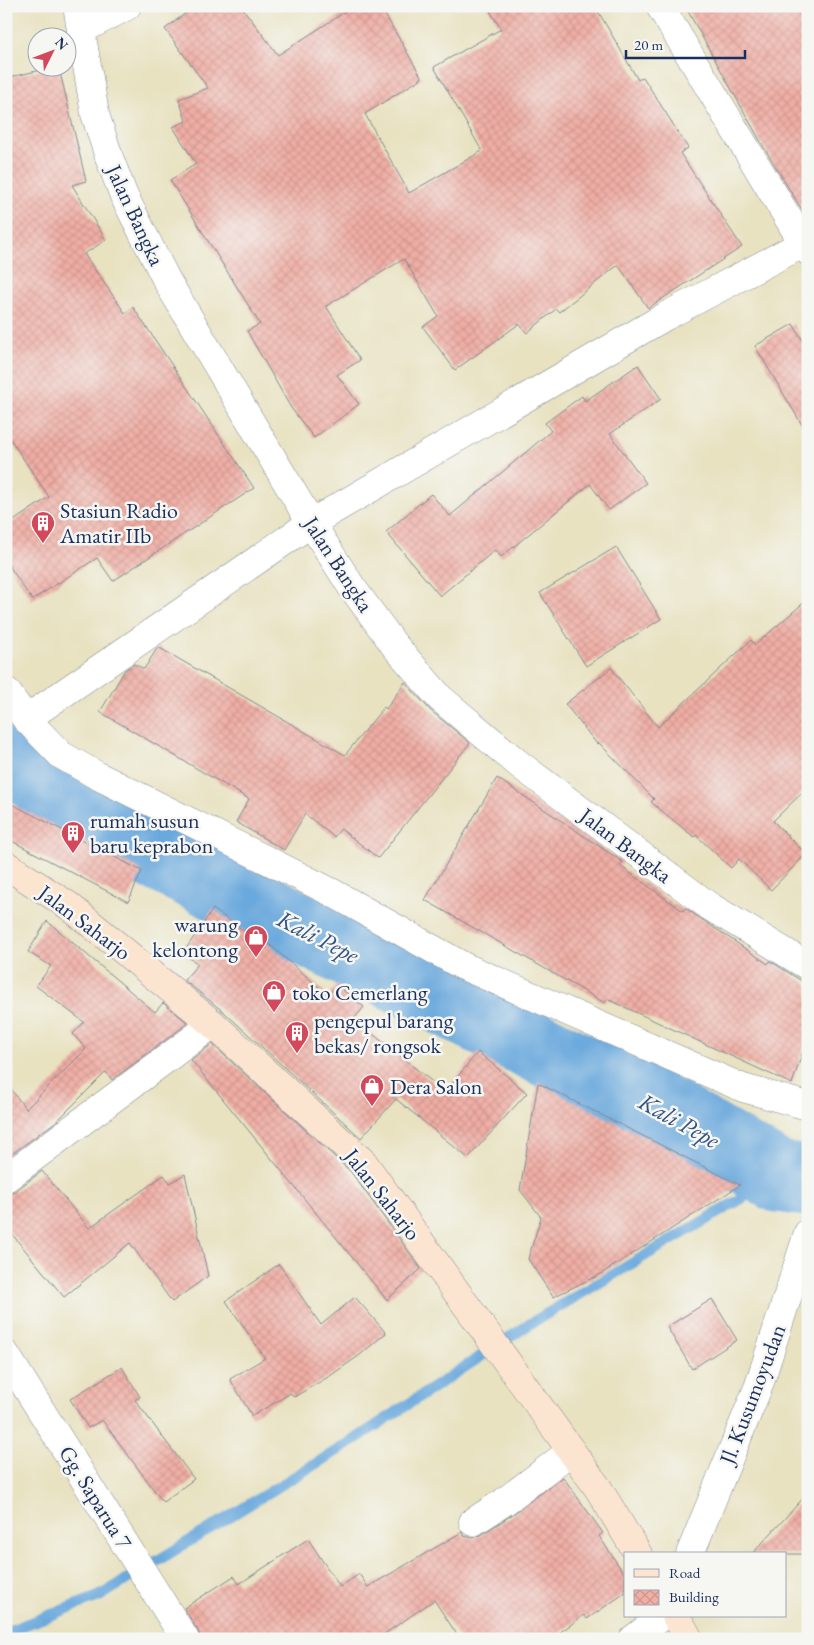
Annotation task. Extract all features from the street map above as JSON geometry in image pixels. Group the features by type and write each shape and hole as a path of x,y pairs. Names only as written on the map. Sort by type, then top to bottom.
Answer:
{"main road":[{"name":"Jalan Saharjo","path":"6,865 69,906 213,1024 363,1162 598,1488 637,1552"},
{"path":"677,1618 689,1639"}],"street":[{"path":"79,18 127,6"},
{"path":"26,719 311,522 666,316 806,245 660,6"},
{"name":"Jalan Bangka","path":"79,18 95,114 124,196 167,281 311,522 357,594 395,646 440,698 520,765 709,906 808,966"},
{"path":"6,691 26,719 61,755 332,892 463,966 743,1088 808,1106"},
{"path":"6,1178 213,1024"},
{"name":"Jl. Kusumoyudan","path":"691,1552 758,1384 803,1262 808,1233"},
{"name":"Gg. Saparua 7","path":"6,1355 185,1639"},
{"path":"472,1522 504,1502 571,1451"},
{"path":"633,1639 660,1618"}],"building":[{"path":"195,6 241,6 278,55 354,6 380,6 422,78 365,114 409,193 482,151 434,67 501,29 487,6 595,6 638,80 643,77 688,148 680,153 742,247 648,308 618,265 559,312 556,309 527,333 519,324 455,370 423,327 438,316 404,259 326,306 360,360 337,375 359,404 314,438 291,408 247,331 260,324 170,180 196,164 173,127 186,121 179,99 208,88 165,29"},
{"path":"685,6 808,6 808,220 762,144"},
{"path":"28,73 28,78 61,78 86,181 72,185 106,240 84,254 125,313 133,307 254,488 113,581 97,558 32,600 6,561 6,526 49,497 6,433 6,78"},
{"path":"793,324 808,349 808,435 755,346"},
{"path":"638,365 661,399 610,434 646,483 609,510 590,484 501,557 495,550 440,596 386,532 431,494 450,516 551,431 545,423 582,396 585,401"},
{"path":"616,547 661,619 586,666 540,593"},
{"path":"808,599 808,787 773,821 806,854 771,890 739,859 731,868 696,835 694,837 651,802 654,799 599,743 597,744 565,704 611,668 658,727 751,640 755,645"},
{"path":"158,647 345,755 384,707 386,709 405,682 430,710 470,743 378,858 341,829 334,837 305,814 284,850 236,822 249,799 100,712 125,670 134,664 144,669"},
{"path":"497,778 623,862 620,866 683,911 685,908 768,964 770,961 808,985 808,1036 792,1084 607,999 605,1003 425,900"},
{"name":"rumah susun baru keprabon","path":"6,801 142,871 128,902 6,838"},
{"path":"213,909 253,937 256,933 328,995 337,985 364,1007 354,1019 445,1092 478,1052 527,1093 468,1158 396,1099 361,1138 224,1012 184,980 198,964 183,953"},
{"path":"47,921 155,1012 163,1003 188,1023 112,1080 106,1072 58,1120 6,1158 6,1083 26,1109 86,1049 73,1034 84,1022 36,986 51,966 28,952"},
{"path":"212,1044 351,1172 421,1269 387,1300 191,1060"},
{"path":"538,1083 740,1185 601,1274 553,1297 528,1259 541,1217 520,1190"},
{"path":"42,1171 89,1228 164,1175 170,1183 185,1174 208,1276 172,1302 130,1243 64,1297 6,1227 6,1193 15,1191"},
{"path":"279,1264 321,1325 355,1297 386,1333 360,1355 330,1376 294,1397 291,1393 252,1416 230,1379 265,1358 226,1301"},
{"path":"712,1299 737,1340 692,1369 667,1327"},
{"path":"122,1367 140,1397 135,1400 194,1479 163,1502 102,1420 88,1428 70,1399"},
{"path":"563,1477 603,1533 599,1536 624,1574 624,1594 587,1619 584,1615 551,1639 460,1639 434,1600 377,1639 201,1639 184,1608 234,1576 239,1584 308,1539 340,1587 359,1574 368,1587 462,1532 464,1536 473,1538 481,1535"},
{"path":"808,1493 808,1554 754,1552"}],"waterway":[{"name":"Kali Pepe","path":"6,746 75,814 668,1113 778,1177 808,1181"},
{"path":"6,1632 100,1596 351,1442 533,1322 778,1177"}],"place":[{"name":"Stasiun Radio Amatir IIb","path":"43,544"},
{"name":"rumah susun baru keprabon","path":"73,854"},
{"name":"warung kelontong","path":"256,958"},
{"name":"toko Cemerlang","path":"274,1013"},
{"name":"pengepul barang bekas/ rongsok","path":"297,1054"},
{"name":"Dera Salon","path":"372,1107"}]}
